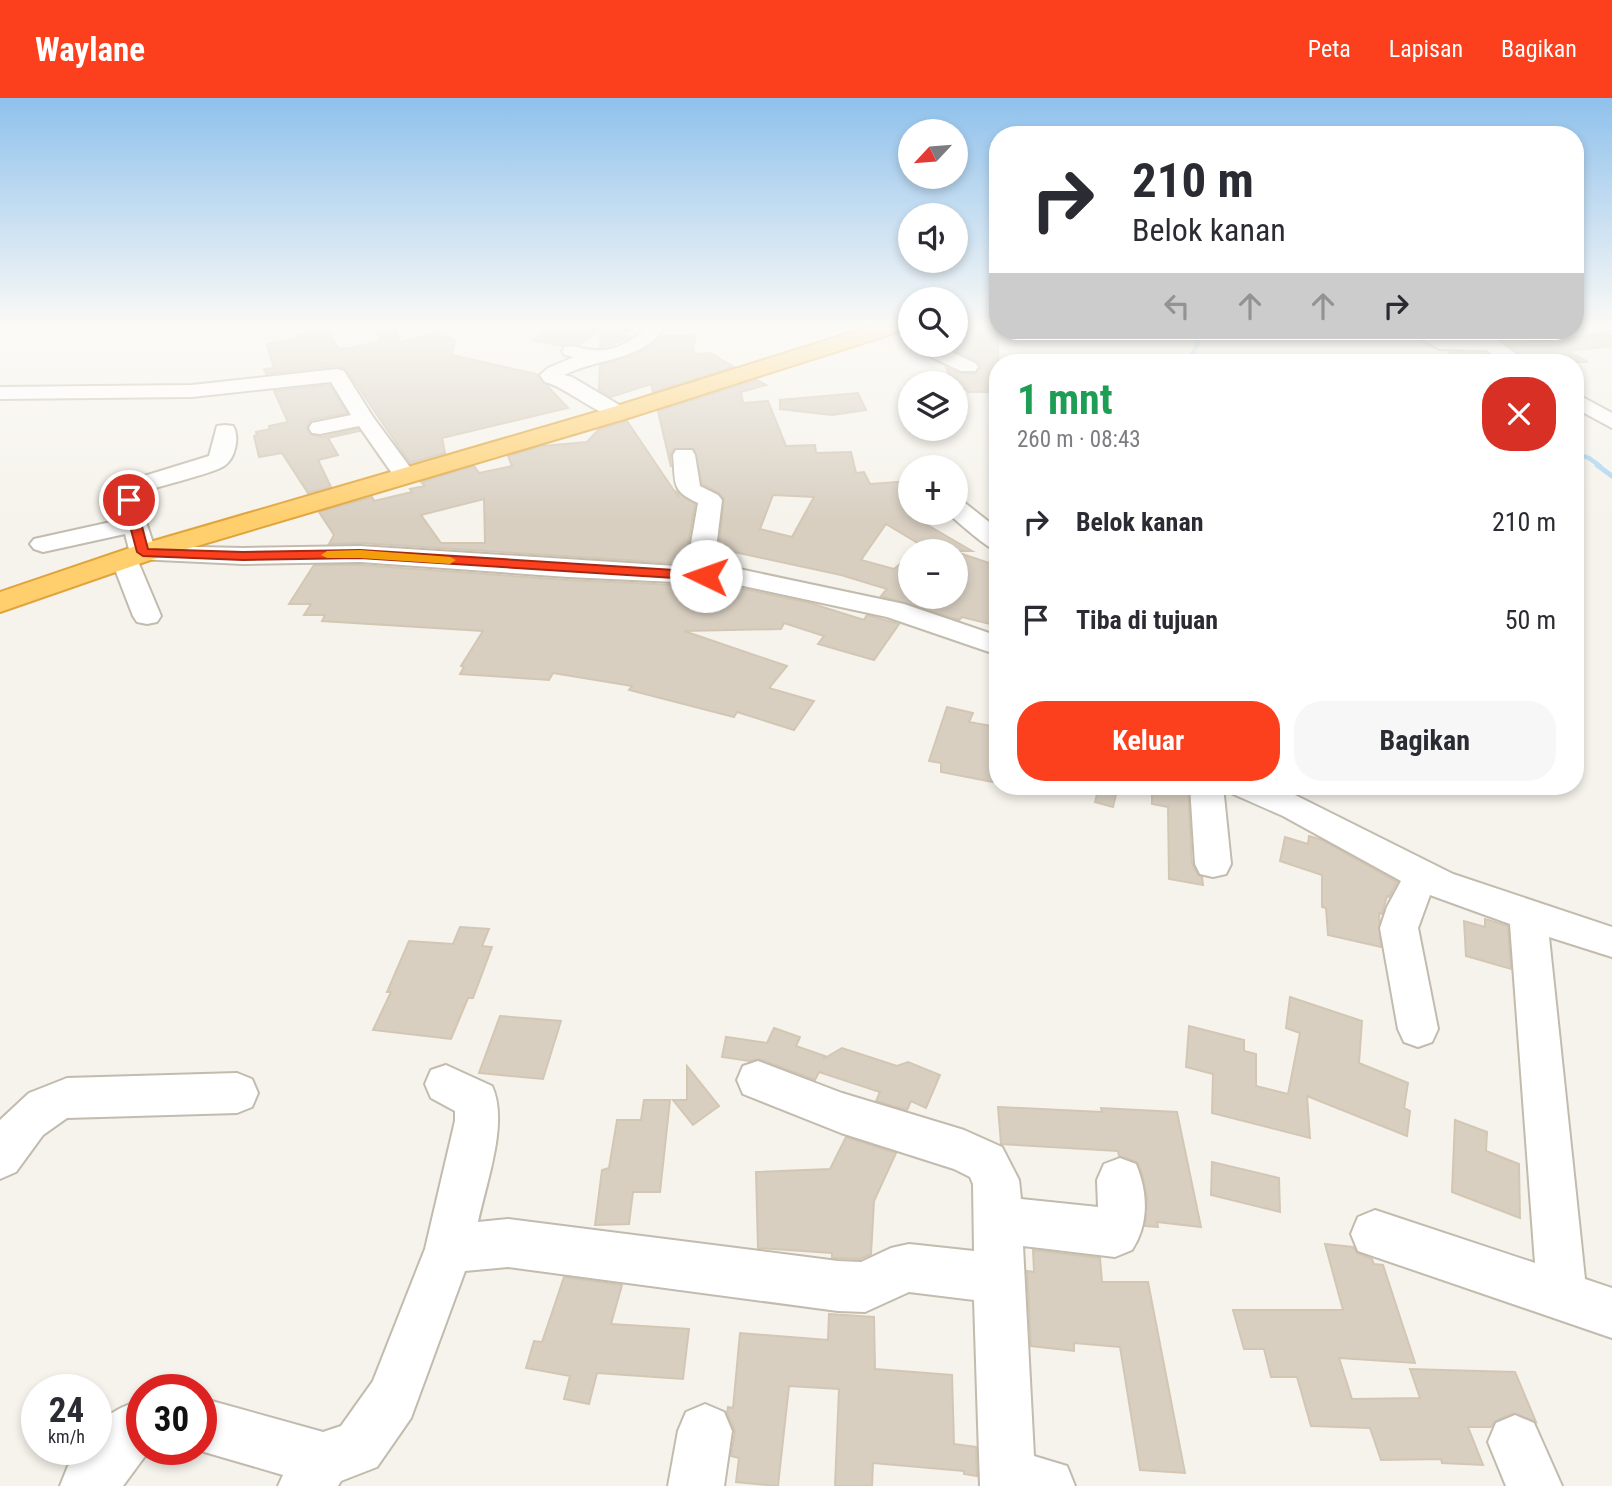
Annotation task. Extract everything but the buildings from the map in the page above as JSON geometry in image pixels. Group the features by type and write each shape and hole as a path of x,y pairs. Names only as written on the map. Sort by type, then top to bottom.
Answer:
{"highway":[{"path":"0,603 134,556 699,389"}],"street":[{"path":"0,393 151,392 174,389"},
{"path":"345,389 404,474"},
{"path":"576,389 619,412"},
{"path":"1592,389 1599,390"},
{"path":"1584,405 1612,422"},
{"path":"320,428 364,419"},
{"path":"147,616 134,556 134,525 129,500 136,486 217,461 223,453 225,431"},
{"path":"684,455 689,491 710,500 704,549 706,576"},
{"path":"968,517 989,534"},
{"path":"43,544 134,525"},
{"path":"134,556 360,554 755,579 894,610 989,643"},
{"path":"1207,795 1213,864"},
{"path":"1270,795 1423,875 1528,916 1612,942"},
{"path":"1418,1029 1399,928 1405,907 1423,875"},
{"path":"1528,916 1562,1297"},
{"path":"758,1080 841,1112 964,1151 986,1162 996,1180 999,1220 998,1278 1021,1484"},
{"path":"217,1432 315,1472 358,1448 392,1399 449,1249 477,1121 477,1100 446,1084"},
{"path":"0,1157 31,1115 51,1103 67,1098 237,1093"},
{"path":"999,1220 1115,1233 1122,1223 1120,1180"},
{"path":"1375,1234 1612,1314"},
{"path":"449,1249 508,1243 838,1286 865,1287 891,1272 909,1268 998,1278"},
{"path":"696,1486 705,1431"},
{"path":"88,1486 126,1437"}],"waterway":[{"path":"1584,456 1600,466"},
{"path":"1597,465 1612,476"}],"slow traffic":[{"path":"327,555 360,554 450,560"}],"route":[{"path":"129,500 143,552 179,556 360,554 706,576"}]}
